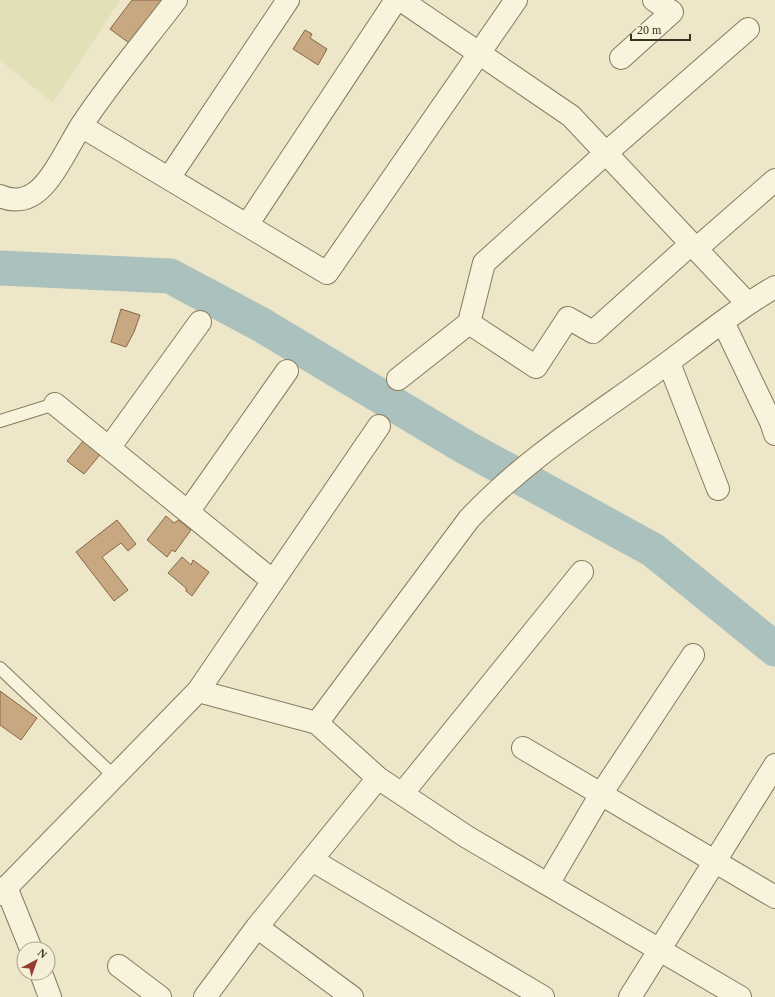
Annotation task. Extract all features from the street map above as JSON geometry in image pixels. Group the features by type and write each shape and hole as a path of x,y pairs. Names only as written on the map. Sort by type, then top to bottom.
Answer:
{"street":[{"path":"0,196 8,199 23,199 34,194 44,185 81,126 176,0"},
{"path":"169,178 288,0"},
{"path":"247,225 396,0"},
{"path":"401,0 571,116 747,303"},
{"path":"81,126 327,273 516,0"},
{"path":"621,58 672,12 654,0"},
{"path":"398,380 469,323 484,263 606,153 748,29"},
{"path":"469,323 536,367 568,318 593,332 775,180"},
{"path":"317,723 469,519 493,493 541,454 669,363 747,303 775,287"},
{"path":"109,448 200,322"},
{"path":"723,322 774,426"},
{"path":"669,363 718,489"},
{"path":"188,512 287,371"},
{"path":"55,404 273,581"},
{"path":"27,941 3,890 198,691 379,426"},
{"path":"402,794 582,572"},
{"path":"548,884 601,794 692,655"},
{"path":"198,691 317,723 378,778 467,837 740,997"},
{"path":"523,748 775,897"},
{"path":"630,997 716,862 775,765"},
{"path":"205,997 257,927 378,778"},
{"path":"312,860 543,997"},
{"path":"257,927 352,997"},
{"path":"119,966 160,997"},
{"path":"44,981 50,997"}],"lane":[{"path":"0,421 55,404"},
{"path":"0,668 115,777"}],"shaded area":[{"path":"0,0 120,0 53,103 0,60"}],"building":[{"path":"132,0 171,0 136,48 110,29"},
{"path":"305,30 312,34 310,38 327,49 318,65 293,49"},
{"path":"121,309 140,315 134,332 126,347 111,342"},
{"path":"83,441 103,451 84,474 67,461"},
{"path":"166,516 174,523 179,520 191,530 175,552 172,550 167,557 147,540"},
{"path":"117,520 136,544 128,551 121,543 102,557 128,590 114,601 76,552"},
{"path":"182,557 191,565 193,560 209,572 192,596 186,591 186,588 168,573"},
{"path":"0,691 37,718 21,740 0,725"}],"waterway":[{"path":"0,268 170,276 260,324 465,447 653,550 775,649"}]}
